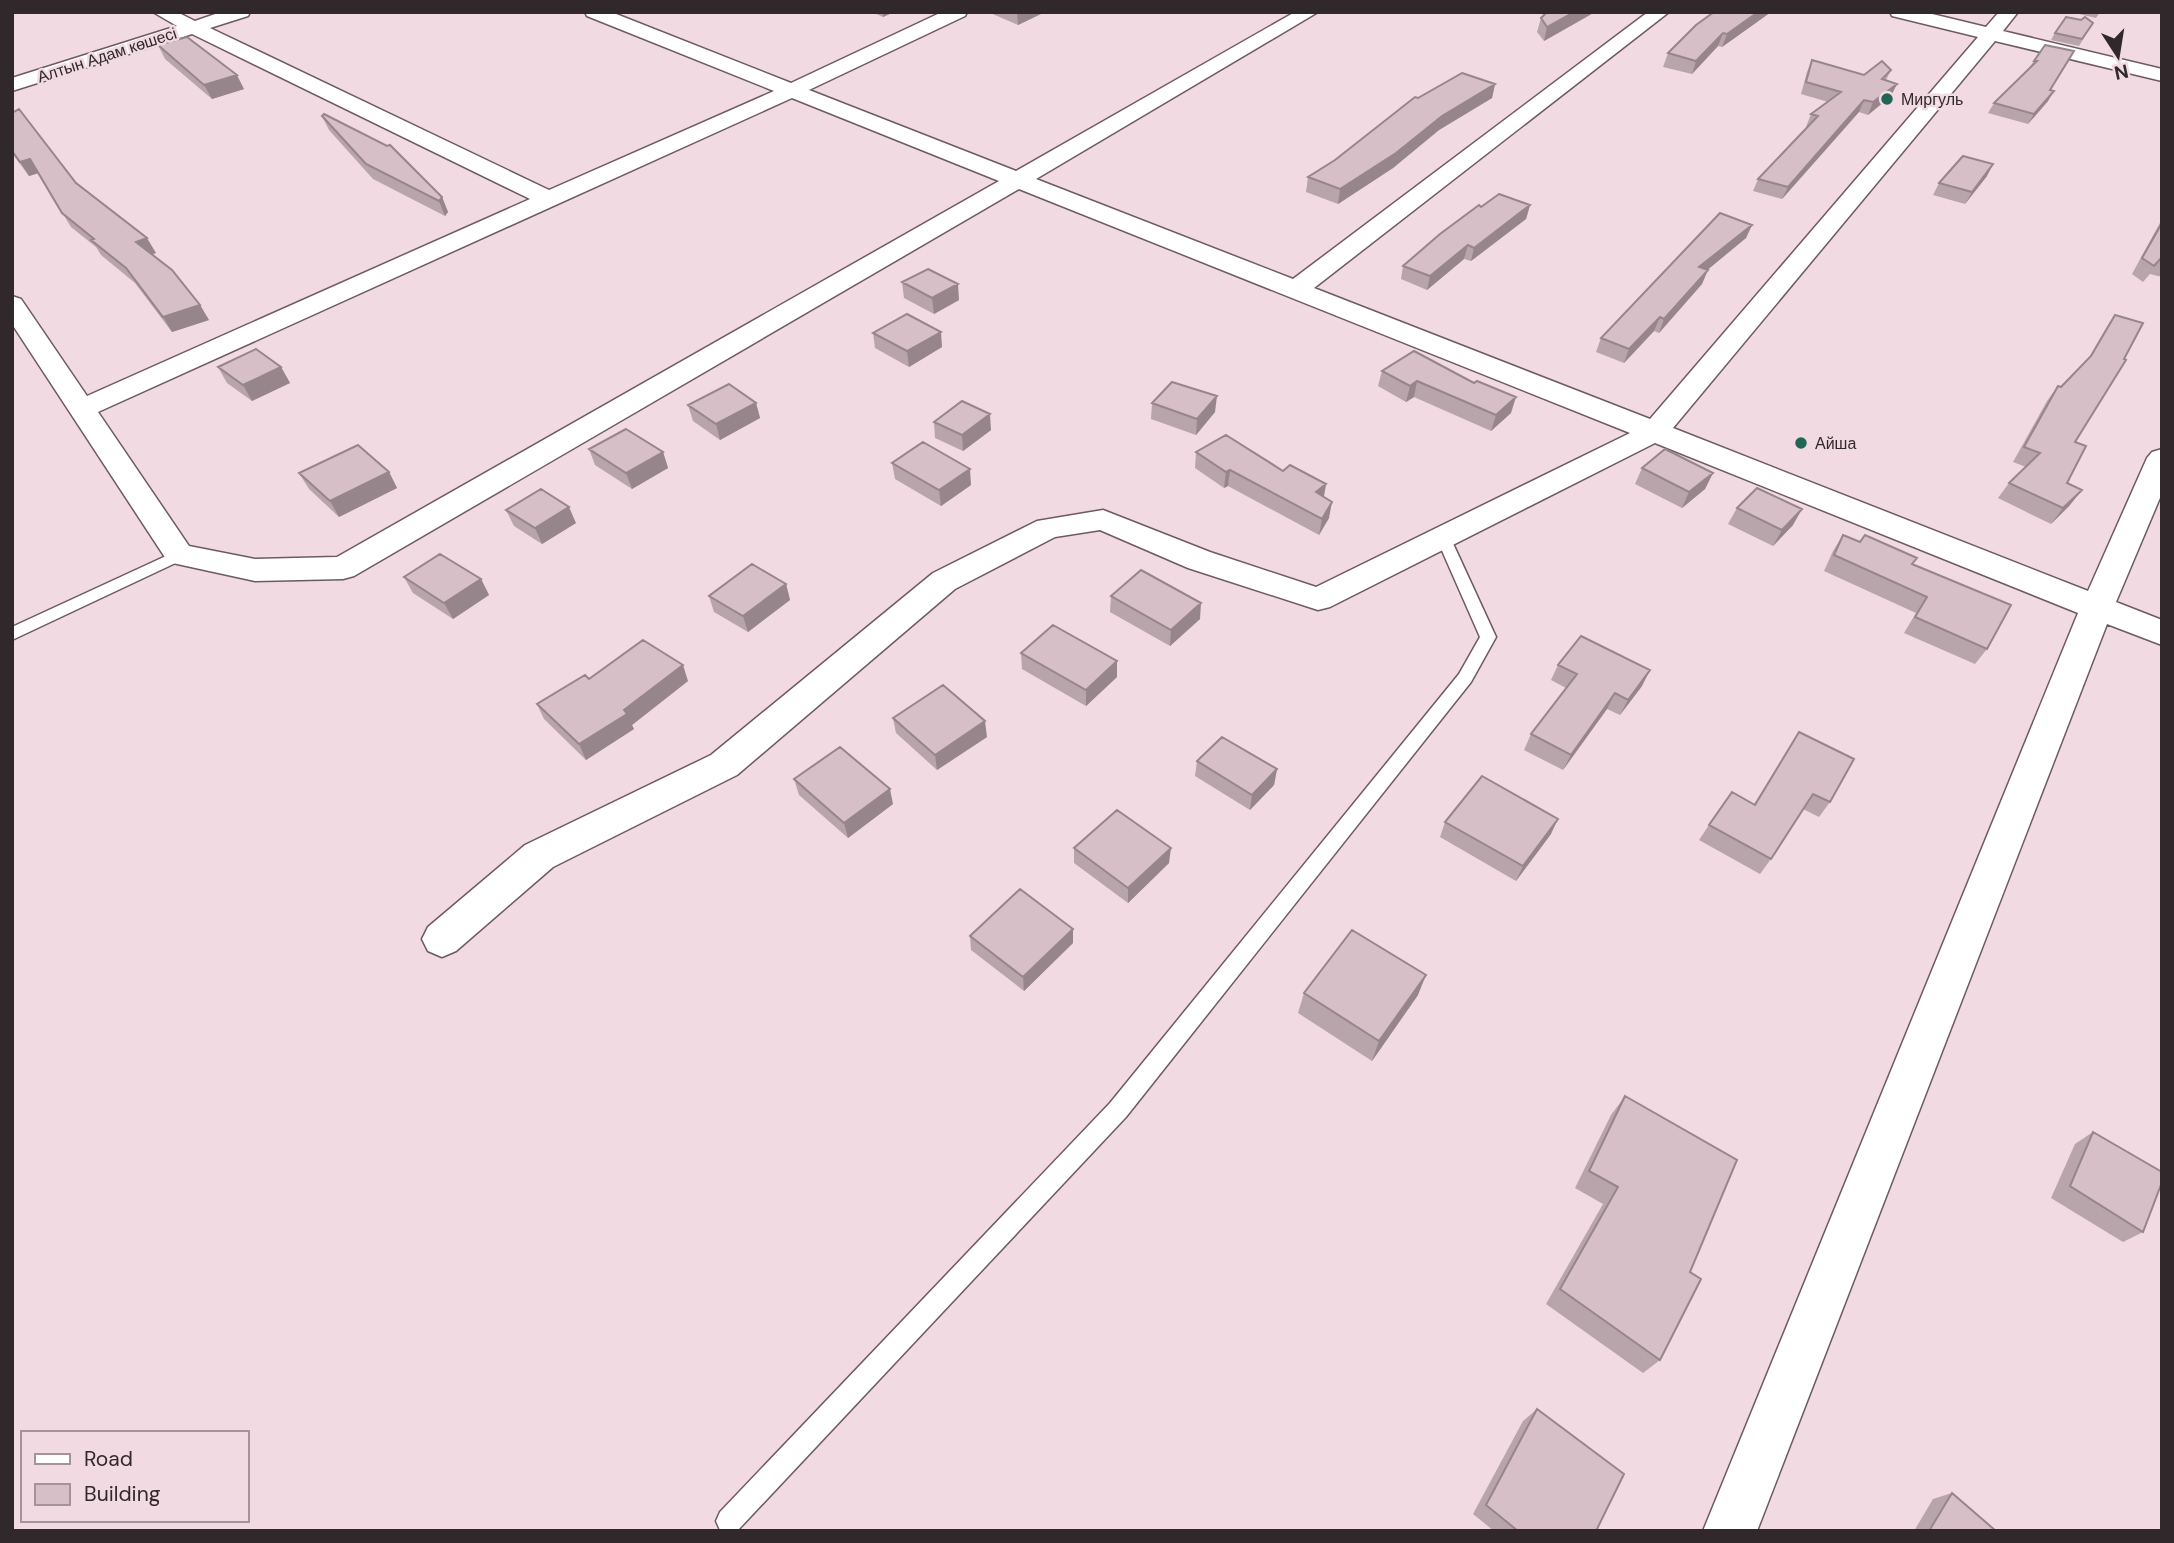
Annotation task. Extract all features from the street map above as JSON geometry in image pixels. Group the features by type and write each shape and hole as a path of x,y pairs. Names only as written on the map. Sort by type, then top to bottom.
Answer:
{"street":[{"path":"162,12 549,199"},
{"name":"Алтын Адам көшесі","path":"12,85 241,12"},
{"path":"594,12 2162,633"},
{"path":"81,408 792,90 958,12"},
{"path":"12,304 180,555 255,570 343,568 1309,12"},
{"path":"1295,290 1660,12"},
{"path":"1899,12 2002,19 2162,75"},
{"path":"442,939 539,856 724,765 944,581 1048,528 1103,520 1199,560 1318,599 1655,432 2002,19"},
{"path":"1730,1531 2097,607 2162,458"}],"lane":[{"path":"729,1521 1118,1110 1465,678 1488,637 1443,537"},
{"path":"12,634 180,555"}],"building":[{"path":"1547,12 1574,12 1547,27 1541,18"},
{"path":"1714,12 1758,12 1727,34 1723,33 1696,61 1668,53 1696,25"},
{"path":"2066,17 2081,20 2085,17 2093,23 2082,39 2055,33"},
{"path":"187,37 237,75 204,85 158,45"},
{"path":"2045,45 2074,51 2050,90 2054,91 2034,114 1994,103 2037,61 2034,61"},
{"path":"1812,60 1864,75 1882,61 1891,70 1882,79 1897,84 1873,102 1864,100 1788,187 1758,179 1818,116 1811,114 1841,92 1806,82"},
{"path":"1462,73 1495,84 1442,116 1396,153 1340,189 1308,177 1335,160 1415,97 1418,98"},
{"path":"19,109 76,183 147,238 136,242 172,270 200,305 163,317 126,268 62,213 30,159 20,162 12,151 12,113"},
{"path":"324,114 387,146 390,145 442,197 439,201 366,164 322,116"},
{"path":"1963,156 1993,164 1972,192 1939,183"},
{"path":"1499,194 1530,205 1474,248 1468,245 1430,276 1403,266 1440,234 1479,205 1481,207"},
{"path":"1720,213 1752,225 1699,267 1708,270 1664,319 1660,317 1629,349 1601,338"},
{"path":"2162,223 2162,258 2154,266 2142,258"},
{"path":"928,269 958,284 932,298 902,282"},
{"path":"907,314 941,332 907,351 873,333"},
{"path":"2115,315 2143,323 2124,359 2126,360 2075,442 2086,446 2067,483 2082,490 2063,508 2009,483 2040,453 2024,447 2058,386 2061,387 2091,356"},
{"path":"256,349 281,367 243,385 218,367"},
{"path":"1414,351 1474,383 1477,381 1516,397 1496,415 1417,381 1410,386 1382,371"},
{"path":"1172,382 1217,396 1197,419 1152,403"},
{"path":"729,384 756,403 716,424 688,405"},
{"path":"962,401 990,414 962,435 934,422"},
{"path":"626,429 663,452 626,473 589,449"},
{"path":"1226,435 1283,471 1290,465 1326,484 1316,492 1332,502 1322,519 1230,470 1226,472 1196,452"},
{"path":"923,442 970,469 939,490 892,463"},
{"path":"358,445 389,472 330,501 299,473"},
{"path":"1665,449 1713,473 1689,492 1642,468"},
{"path":"1757,488 1802,509 1782,530 1737,508"},
{"path":"541,489 569,507 535,528 506,510"},
{"path":"1843,535 1860,542 1865,535 1917,558 1912,564 2011,605 1987,649 1915,617 1927,597 1834,555"},
{"path":"440,554 481,579 444,603 404,577"},
{"path":"752,564 786,584 743,616 709,596"},
{"path":"1141,570 1201,603 1171,630 1111,596"},
{"path":"1053,625 1117,661 1086,690 1021,653"},
{"path":"1581,636 1650,670 1628,700 1615,693 1571,755 1531,734 1577,674 1558,665"},
{"path":"643,640 683,665 624,710 627,714 579,744 537,704 585,675 589,679"},
{"path":"943,685 985,721 935,755 893,718"},
{"path":"1799,732 1854,759 1830,802 1813,794 1771,859 1709,825 1732,792 1755,805"},
{"path":"1222,737 1277,769 1252,795 1197,761"},
{"path":"840,747 890,789 844,823 794,779"},
{"path":"1482,776 1558,819 1523,866 1445,822"},
{"path":"1117,810 1171,848 1128,888 1074,848"},
{"path":"1020,889 1073,929 1023,977 970,936"},
{"path":"1352,930 1426,975 1379,1041 1304,993"},
{"path":"1625,1096 1737,1160 1690,1272 1701,1279 1660,1360 1560,1289 1618,1187 1589,1171"},
{"path":"2093,1132 2162,1172 2162,1182 2143,1232 2070,1186"},
{"path":"1537,1409 1624,1474 1596,1531 1518,1531 1486,1505"},
{"path":"1952,1493 1996,1531 1929,1531"}],"place":[{"name":"Миргуль","path":"1887,99"},
{"name":"Айша","path":"1801,443"}]}
